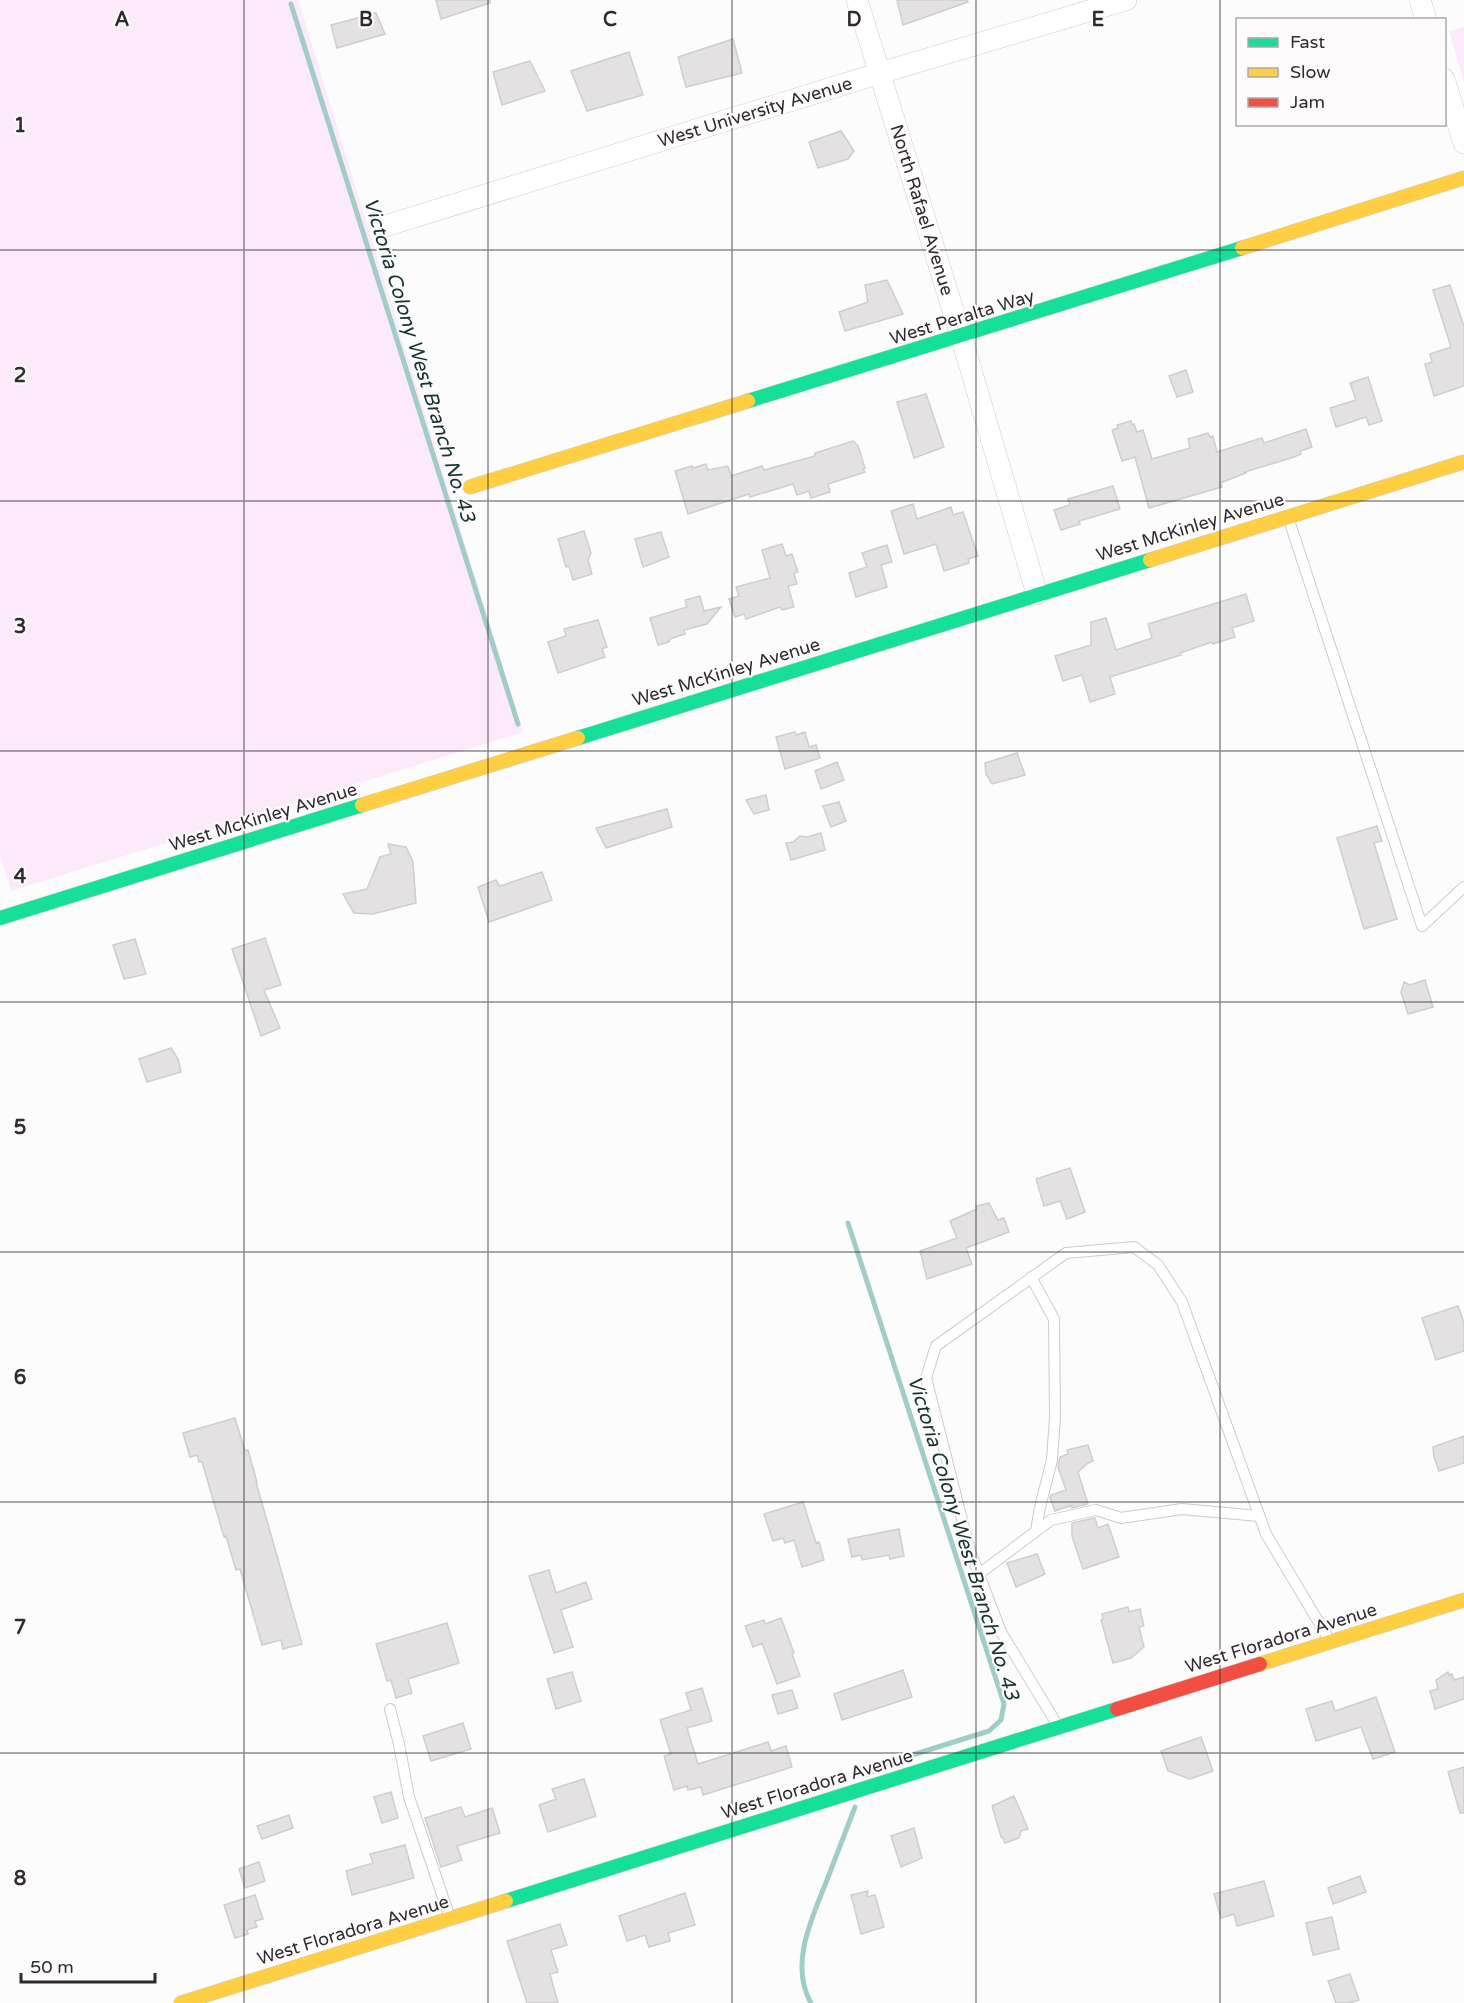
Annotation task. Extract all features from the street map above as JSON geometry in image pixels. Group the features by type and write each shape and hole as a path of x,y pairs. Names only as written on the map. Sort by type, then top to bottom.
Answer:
{"street":[{"name":"North Rafael Avenue","path":"857,0 961,336 1037,594"},
{"name":"West University Avenue","path":"385,226 880,73 1126,0"},
{"path":"1420,0 1425,18"},
{"path":"1446,85 1464,143"},
{"name":"West Peralta Way","path":"470,487 1464,178"},
{"name":"West McKinley Avenue","path":"0,918 1464,462"},
{"name":"West Floradora Avenue","path":"181,2003 1464,1599"}],"lane":[{"path":"1287,516 1422,926 1464,887"},
{"path":"1059,1727 1002,1632 970,1551 926,1377 936,1346 1066,1253 1134,1247 1158,1265 1182,1302 1266,1534 1330,1642"},
{"path":"1031,1278 1054,1319 1055,1418 1052,1460 1036,1532"},
{"path":"979,1574 1051,1520 1096,1510 1121,1518 1182,1509 1259,1516"},
{"path":"390,1709 409,1797 450,1918"}],"shaded area":[{"path":"0,0 298,0 523,732 11,891 0,854"},
{"path":"1464,27 1464,82 1449,31"}],"building":[{"path":"436,0 490,0 490,3 441,19"},
{"path":"897,0 967,0 968,2 903,25"},
{"path":"376,13 385,34 337,48 331,25"},
{"path":"733,39 742,73 686,87 678,57"},
{"path":"629,52 643,95 587,111 571,71"},
{"path":"530,61 545,91 502,105 493,72"},
{"path":"841,131 854,151 848,159 818,168 809,142"},
{"path":"887,280 903,314 845,331 839,312 868,302 865,285"},
{"path":"1450,285 1464,326 1464,386 1434,396 1425,364 1432,362 1430,354 1451,347 1433,290"},
{"path":"1186,370 1193,392 1177,397 1169,376"},
{"path":"1368,377 1382,421 1369,425 1366,417 1336,427 1330,408 1356,400 1350,383"},
{"path":"926,394 944,447 914,458 897,402"},
{"path":"1131,421 1137,432 1143,430 1152,459 1190,448 1188,439 1208,433 1210,437 1213,436 1217,452 1262,438 1264,443 1306,429 1312,447 1300,451 1301,454 1294,457 1245,472 1220,483 1222,487 1149,508 1135,457 1122,461 1112,430 1118,428 1117,425"},
{"path":"853,441 858,446 865,472 828,484 830,492 811,498 809,491 797,495 793,484 750,497 749,494 688,514 675,471 706,464 708,470 728,466 731,476 762,466 764,470 815,456 815,453"},
{"path":"1113,486 1120,509 1079,521 1080,524 1061,530 1054,510 1070,505 1068,499"},
{"path":"913,504 917,519 951,507 953,515 963,512 978,556 968,559 969,563 944,571 936,544 904,554 891,511"},
{"path":"584,531 591,553 588,560 592,574 573,580 569,566 566,567 558,539"},
{"path":"661,532 669,557 643,567 635,539"},
{"path":"782,544 786,556 792,554 798,572 794,573 797,584 788,586 794,607 782,610 780,607 746,619 744,614 735,617 729,599 739,596 736,587 770,578 762,550"},
{"path":"887,545 892,562 881,565 887,587 856,597 849,573 867,567 862,553"},
{"path":"1246,594 1254,621 1232,628 1235,637 1213,644 1212,642 1180,653 1181,655 1110,677 1115,694 1090,702 1082,675 1063,681 1055,656 1091,645 1091,622 1106,618 1116,650 1152,638 1148,624"},
{"path":"700,596 704,611 721,607 707,624 684,630 685,634 658,645 650,618 687,607 685,600"},
{"path":"598,620 607,647 602,649 605,657 558,673 548,642 566,636 564,629"},
{"path":"795,732 796,735 805,732 809,747 816,745 820,758 785,769 776,737"},
{"path":"1017,753 1025,775 992,784 986,774 985,763"},
{"path":"837,762 844,780 821,789 815,771"},
{"path":"766,795 769,810 754,814 746,800"},
{"path":"839,802 846,821 831,827 823,806"},
{"path":"667,809 672,827 606,848 596,828"},
{"path":"1377,826 1382,841 1374,843 1397,919 1364,929 1337,838"},
{"path":"821,833 825,850 791,860 786,843 793,842 800,836 807,837"},
{"path":"388,844 406,847 413,862 416,903 373,914 354,913 343,894 367,889 380,857 391,854"},
{"path":"542,872 552,900 489,922 478,887 496,880 500,886"},
{"path":"265,938 281,985 264,990 280,1028 261,1036 232,949"},
{"path":"135,939 146,974 124,979 113,945"},
{"path":"1425,980 1433,1007 1408,1014 1401,992 1404,982 1410,985"},
{"path":"171,1048 178,1059 181,1072 147,1082 139,1059"},
{"path":"1070,1168 1085,1212 1067,1219 1060,1201 1044,1206 1036,1179"},
{"path":"989,1203 998,1220 1004,1218 1009,1232 966,1248 972,1264 927,1279 920,1251 957,1238 950,1221 977,1209 976,1206"},
{"path":"1458,1306 1464,1323 1464,1351 1436,1360 1422,1318"},
{"path":"235,1418 245,1451 248,1450 302,1644 283,1649 281,1640 262,1645 240,1569 236,1570 226,1536 224,1537 202,1462 199,1462 197,1455 190,1457 183,1433"},
{"path":"1464,1436 1464,1463 1439,1471 1433,1447"},
{"path":"1088,1445 1093,1461 1078,1472 1088,1504 1072,1508 1072,1505 1055,1511 1051,1495 1066,1490 1058,1467 1060,1457 1068,1454 1067,1450"},
{"path":"803,1502 824,1560 802,1567 794,1540 785,1543 783,1538 773,1541 764,1514"},
{"path":"1095,1518 1098,1528 1108,1524 1119,1557 1083,1569 1072,1536 1072,1523"},
{"path":"899,1529 904,1556 890,1559 889,1555 862,1560 861,1555 852,1557 848,1539"},
{"path":"1037,1554 1045,1574 1016,1587 1007,1563"},
{"path":"549,1570 556,1593 586,1582 592,1599 561,1610 573,1647 554,1653 529,1576"},
{"path":"1128,1607 1129,1612 1140,1609 1144,1626 1139,1627 1144,1647 1131,1658 1113,1663 1101,1620 1103,1619 1102,1614"},
{"path":"781,1618 800,1676 777,1684 762,1643 753,1647 745,1626 764,1620 765,1624"},
{"path":"447,1623 459,1663 408,1679 412,1693 396,1698 391,1680 387,1681 376,1644"},
{"path":"903,1670 912,1697 842,1720 834,1694"},
{"path":"572,1672 581,1701 556,1709 547,1679"},
{"path":"1448,1672 1449,1675 1452,1674 1454,1680 1464,1677 1464,1699 1435,1709 1430,1691 1438,1689 1436,1680"},
{"path":"702,1688 712,1721 687,1728 698,1764 768,1742 771,1751 786,1746 792,1767 703,1795 701,1787 688,1790 687,1786 674,1790 664,1756 671,1754 660,1720 691,1710 686,1693"},
{"path":"792,1690 798,1708 778,1714 772,1695"},
{"path":"1376,1697 1395,1752 1373,1759 1361,1727 1316,1741 1306,1709 1332,1701 1335,1711"},
{"path":"463,1723 471,1749 431,1761 423,1736"},
{"path":"1201,1737 1213,1771 1190,1779 1168,1771 1161,1751"},
{"path":"1464,1767 1464,1813 1460,1813 1448,1772"},
{"path":"584,1779 596,1816 548,1832 539,1805 556,1799 552,1789"},
{"path":"391,1792 398,1818 382,1823 374,1797"},
{"path":"1014,1796 1028,1829 1021,1831 1019,1838 1005,1843 992,1806"},
{"path":"461,1807 465,1817 492,1808 500,1833 457,1846 462,1860 441,1867 425,1818"},
{"path":"289,1815 293,1828 262,1839 257,1826"},
{"path":"914,1828 922,1858 901,1867 891,1836"},
{"path":"405,1845 414,1878 352,1895 346,1871 373,1863 370,1854"},
{"path":"259,1862 265,1881 245,1888 239,1869"},
{"path":"1360,1876 1366,1892 1333,1904 1328,1888"},
{"path":"1264,1881 1274,1916 1237,1926 1234,1914 1221,1918 1214,1894"},
{"path":"868,1891 867,1897 875,1895 884,1927 861,1934 851,1895"},
{"path":"685,1893 695,1925 668,1933 670,1941 649,1947 645,1935 627,1941 619,1916"},
{"path":"255,1895 263,1919 255,1921 257,1927 247,1930 248,1934 235,1938 224,1905"},
{"path":"1332,1917 1339,1949 1313,1955 1306,1923"},
{"path":"560,1924 567,1945 551,1950 558,1972 550,1974 558,2003 527,2003 507,1941"},
{"path":"1350,1974 1359,2000 1336,2003 1328,1981"}],"waterway":[{"name":"Victoria Colony West Branch No. 43","path":"291,4 518,724"},
{"name":"Victoria Colony West Branch No. 43","path":"848,1223 1004,1704 1001,1720 989,1731 893,1761 865,1775"},
{"name":"Victoria Colony West Branch No. 43","path":"811,2003 802,1973 805,1941 855,1807"}],"traffic: fast":[{"path":"748,401 1242,248"},
{"path":"578,738 1150,560"},
{"path":"0,918 362,805"},
{"path":"506,1901 1117,1709"}],"traffic: slow":[{"path":"1242,248 1464,178"},
{"path":"470,487 748,401"},
{"path":"1150,560 1464,462"},
{"path":"362,805 578,738"},
{"path":"1260,1664 1464,1600"},
{"path":"181,2003 506,1901"}],"traffic: jam":[{"path":"1117,1709 1260,1664"}]}
